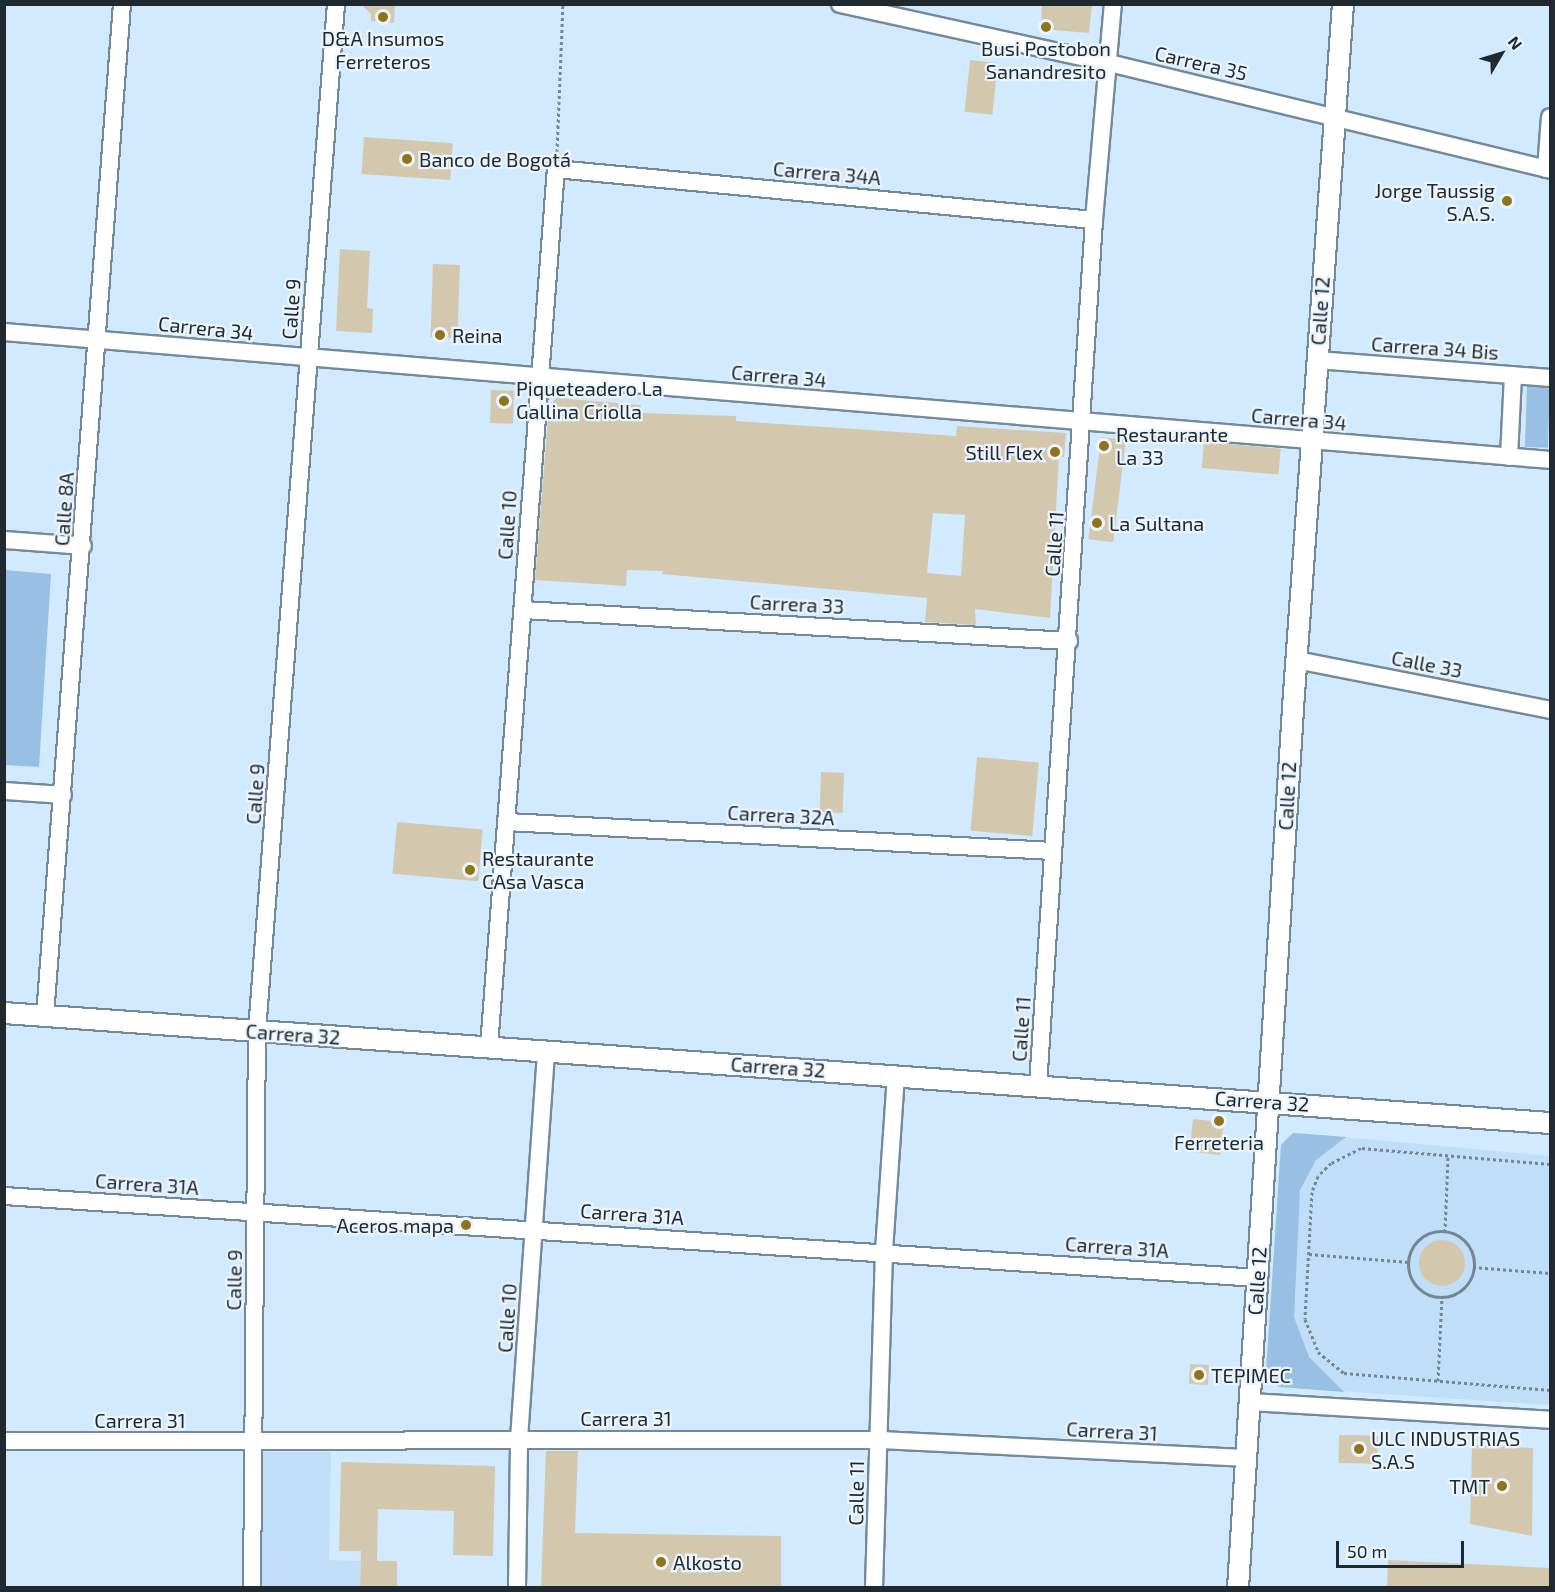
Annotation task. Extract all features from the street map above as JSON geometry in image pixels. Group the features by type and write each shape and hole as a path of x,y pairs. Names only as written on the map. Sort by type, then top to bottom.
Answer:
{"street":[{"name":"Calle 8A","path":"45,1016 83,546 122,4"},
{"name":"Calle 9","path":"252,1587 257,1031 336,4"},
{"name":"Carrera 35","path":"840,4 1109,63 1548,170"},
{"name":"Calle 11","path":"1038,1086 1069,641 1094,220 1113,4"},
{"name":"Calle 12","path":"1238,1587 1296,660 1343,4"},
{"path":"1548,170 1551,117"},
{"name":"Carrera 34A","path":"556,169 1094,220"},
{"name":"Calle 10","path":"489,1047 523,610 538,377 556,169"},
{"name":"Carrera 34","path":"4,332 309,360 1551,460"},
{"name":"Carrera 34 Bis","path":"1317,360 1551,378"},
{"path":"1509,457 1514,375"},
{"path":"4,540 83,546"},
{"name":"Carrera 33","path":"523,610 1069,641"},
{"name":"Calle 33","path":"1296,660 1551,710"},
{"path":"4,791 63,795"},
{"name":"Carrera 32A","path":"507,822 1053,851"},
{"name":"Carrera 32","path":"4,1013 1268,1101 1551,1123"},
{"name":"Calle 10","path":"517,1587 519,1438 546,1052"},
{"name":"Calle 11","path":"874,1587 884,1251 896,1076"},
{"name":"Carrera 31A","path":"4,1196 884,1251 1257,1278"},
{"path":"1250,1402 1551,1420"},
{"name":"Carrera 31","path":"4,1441 519,1438 878,1440 1246,1458"}],"path":[{"path":"556,169 563,4"},
{"path":"1551,1164 1361,1148 1331,1163 1318,1176 1312,1192 1305,1319 1309,1337 1329,1364 1344,1373 1551,1390"},
{"path":"1444,1232 1448,1156"},
{"path":"1444,1232 1467,1244 1473,1267 1460,1291 1442,1296 1419,1288 1412,1279 1409,1262 1420,1239 1444,1232"},
{"path":"1309,1254 1409,1262"},
{"path":"1473,1267 1551,1273"},
{"path":"1438,1381 1442,1296"}],"shaded area":[{"path":"1527,386 1550,387 1548,448 1525,447"},
{"path":"5,570 51,574 39,767 5,765"},
{"path":"1293,1133 1346,1137 1316,1160 1300,1190 1294,1317 1309,1357 1344,1392 1280,1387 1270,1382 1266,1372 1281,1145"},
{"path":"1300,1133 1550,1156 1550,1405 1280,1387 1270,1382 1266,1372 1281,1145 1288,1136"},
{"path":"263,1452 331,1452 329,1560 360,1561 360,1587 260,1588"}],"building":[{"name":"D&A Insumos Ferreteros","path":"361,4 395,4 394,23 371,21 371,14"},
{"path":"1042,4 1092,4 1089,33 1041,29"},
{"path":"970,60 998,63 992,115 965,112"},
{"name":"Banco de Bogotá","path":"364,137 453,143 450,180 361,174"},
{"path":"340,249 370,251 367,308 373,309 372,333 336,331"},
{"path":"433,264 460,265 457,338 430,337"},
{"path":"491,390 514,391 513,424 490,423"},
{"path":"556,398 641,405 640,413 736,416 736,421 956,436 957,426 1066,433 1064,457 1059,457 1050,618 975,609 976,625 925,622 927,598 662,574 663,571 627,570 626,586 535,580 549,407","holes":["933,513 965,515 961,576 927,573"]},
{"path":"1101,437 1126,440 1113,542 1088,539"},
{"path":"1204,442 1281,449 1278,475 1202,468"},
{"path":"977,757 1039,762 1032,836 971,831"},
{"path":"821,772 844,773 843,813 820,812"},
{"path":"397,822 483,829 478,881 392,874"},
{"path":"1193,1119 1224,1122 1220,1155 1190,1152"},
{"path":"1442,1240 1451,1241 1458,1247 1464,1254 1464,1272 1458,1279 1451,1285 1442,1286 1433,1285 1426,1279 1420,1272 1419,1263 1420,1254 1426,1247 1433,1241"},
{"name":"TEPIMEC","path":"1190,1364 1209,1365 1208,1385 1189,1384"},
{"name":"ULC INDUSTRIAS S.A.S","path":"1339,1435 1378,1436 1378,1464 1339,1463"},
{"name":"TMT","path":"1472,1445 1533,1448 1532,1536 1470,1524"},
{"name":"Alkosto","path":"546,1451 578,1451 575,1533 781,1536 781,1587 541,1587"},
{"path":"341,1462 495,1466 493,1556 453,1555 454,1511 378,1509 377,1561 397,1561 397,1587 360,1587 361,1551 339,1551"},
{"path":"1388,1560 1551,1568 1551,1587 1387,1587"}],"place":[{"name":"D&A Insumos Ferreteros","path":"383,17"},
{"name":"Busi Postobon Sanandresito","path":"1046,27"},
{"name":"Banco de Bogotá","path":"407,159"},
{"name":"Jorge Taussig S.A.S.","path":"1507,201"},
{"name":"Reina","path":"440,335"},
{"name":"Piqueteadero La Gallina Criolla","path":"504,401"},
{"name":"Restaurante La 33","path":"1104,446"},
{"name":"Still Flex","path":"1055,452"},
{"name":"La Sultana","path":"1097,523"},
{"name":"Restaurante CAsa Vasca","path":"470,870"},
{"name":"Ferreteria","path":"1219,1121"},
{"name":"Aceros mapa","path":"466,1225"},
{"name":"TEPIMEC","path":"1199,1375"},
{"name":"ULC INDUSTRIAS S.A.S","path":"1359,1449"},
{"name":"TMT","path":"1502,1486"},
{"name":"Alkosto","path":"661,1562"}]}
